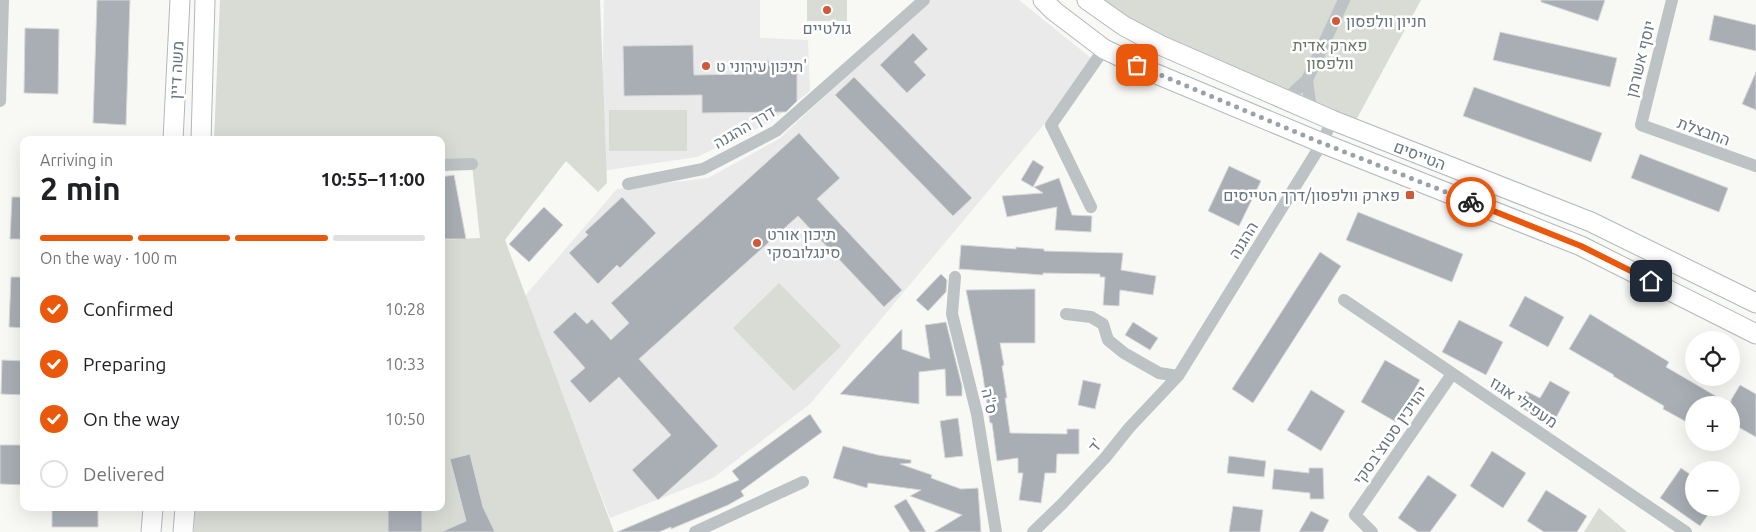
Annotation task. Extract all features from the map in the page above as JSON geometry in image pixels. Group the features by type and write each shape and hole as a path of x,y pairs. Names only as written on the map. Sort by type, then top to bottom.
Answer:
{"main road":[{"name":"משה דיין","path":"172,136 180,0"},
{"name":"משה דיין","path":"201,136 205,0"},
{"name":"הטייסים","path":"1043,0 1054,11 1104,49 1154,73 1322,143 1581,246 1756,334"},
{"name":"הטייסים","path":"1087,0 1124,26 1160,45 1332,120 1591,222 1756,303"},
{"path":"151,532 153,511"},
{"path":"183,532 184,511"}],"street":[{"path":"0,101 2,0"},
{"name":"דרך ההגנה","path":"628,184 703,169 776,131 924,0"},
{"path":"1286,99 1307,80 1344,0"},
{"name":"יוסף אשרמן","path":"1641,125 1672,0"},
{"path":"1091,207 1051,125 1104,49"},
{"path":"1307,80 1311,110"},
{"name":"ההגנה","path":"1178,376 1322,143 1332,120"},
{"name":"החבצלת","path":"1641,125 1756,166"},
{"path":"445,164 472,164"},
{"name":"ס\"ה","path":"955,277 952,314 977,414 996,532"},
{"name":"מעפילי אגוז","path":"1344,300 1686,532"},
{"path":"1066,314 1091,317 1103,324 1108,340 1124,353 1159,373 1178,376"},
{"name":"יהויכין סטוצ'בסקי","path":"1372,532 1355,515 1452,374"},
{"name":"ד'","path":"1034,532 1105,458 1129,428 1178,376"},
{"path":"695,532 803,482"}],"shaded area":[{"name":"תיכון עירוני ט'","path":"604,0 760,0 760,38 808,40 810,91 770,122 697,157 601,171"},
{"name":"תיכון אורט סינגלובסקי","path":"927,0 1019,0 1096,62 810,404 713,478 610,518 524,297 617,189 708,178 779,139"}],"green space":[{"path":"220,0 600,0 607,183 598,192 566,161 505,240 614,532 194,532 195,511 445,511 445,240 480,238 472,165 445,165 445,136 214,136"},
{"name":"גולטיים","path":"807,0 847,0 847,21 807,21"},
{"name":"פארק אדית וולפסון","path":"1096,0 1421,0 1355,122 1123,21"},
{"path":"609,110 687,110 687,151 609,151"},
{"path":"779,283 841,346 794,391 733,328"},
{"path":"1599,508 1627,532 1584,532"}],"building":[{"path":"97,0 130,0 126,125 93,123"},
{"path":"1541,0 1605,0 1598,21 1541,2"},
{"path":"1714,15 1756,25 1756,51 1709,40"},
{"path":"25,28 59,29 58,94 24,93"},
{"path":"1500,32 1617,58 1610,87 1493,60"},
{"path":"913,33 928,49 914,62 926,75 907,93 880,65"},
{"path":"693,45 694,75 745,74 745,61 797,61 797,101 786,112 702,113 702,95 624,96 623,46"},
{"path":"1756,72 1756,110 1742,104"},
{"path":"854,77 972,198 953,216 835,95"},
{"path":"1474,87 1602,133 1591,162 1463,116"},
{"path":"799,133 840,178 817,199 902,290 884,307 798,216 639,359 718,446 658,500 632,470 671,435 619,377 590,403 570,381 585,368 553,332 575,312 587,324 592,319 611,340 629,323 611,303"},
{"path":"1640,154 1728,188 1719,212 1631,178"},
{"path":"1033,160 1044,167 1033,187 1021,180"},
{"path":"1229,166 1261,181 1239,226 1208,211"},
{"path":"454,175 466,239 445,239 445,176"},
{"path":"1059,178 1072,215 1092,216 1091,232 1055,230 1057,207 1007,217 1002,196 1043,193 1034,187"},
{"path":"12,197 20,197 20,239 10,239"},
{"path":"622,197 656,233 620,268 617,265 598,284 569,253 588,235 585,232"},
{"path":"544,207 563,225 529,262 509,244"},
{"path":"1358,212 1463,254 1452,282 1346,240"},
{"path":"961,245 1044,249 1044,251 1123,253 1121,270 1156,276 1153,295 1120,290 1119,306 1103,305 1105,277 1100,277 1100,274 1043,273 1043,275 959,269"},
{"path":"1320,252 1341,266 1253,403 1232,389"},
{"path":"941,274 947,280 946,292 928,311 916,300"},
{"path":"11,277 20,277 20,328 9,327"},
{"path":"1035,289 1035,343 1000,343 1004,365 1002,366 1010,433 1067,434 1067,429 1079,429 1079,454 1057,454 1056,473 1045,473 1041,503 1019,500 1023,473 1018,473 1018,458 997,461 992,423 990,423 982,370 966,290"},
{"path":"1525,296 1564,317 1548,347 1509,326"},
{"path":"1590,314 1669,362 1666,367 1685,378 1685,386 1698,386 1716,396 1685,396 1685,421 1663,409 1664,406 1569,349"},
{"path":"1459,320 1503,342 1486,375 1442,352"},
{"path":"946,322 962,386 962,396 946,396 945,369 919,372 919,404 840,394 902,329 902,349 930,359 925,325"},
{"path":"1133,322 1158,338 1150,350 1125,335"},
{"path":"2,360 20,361 20,395 1,394"},
{"path":"1385,360 1420,380 1396,422 1361,402"},
{"path":"1083,380 1101,384 1095,409 1078,405"},
{"path":"1550,381 1570,392 1552,425 1518,406 1526,391 1540,398"},
{"path":"1740,385 1756,394 1756,437 1740,428 1740,396 1733,396"},
{"path":"1311,390 1345,411 1321,451 1287,430"},
{"path":"810,414 822,432 741,491 744,496 728,505 671,529 671,527 659,532 617,532 739,480 732,471"},
{"path":"958,418 963,456 945,458 940,421"},
{"path":"0,445 20,445 20,485 0,484"},
{"path":"843,446 878,455 911,460 911,463 900,464 932,475 931,478 961,489 978,488 981,532 934,532 962,515 910,496 921,490 868,483 867,488 833,478"},
{"path":"1492,451 1526,473 1503,508 1470,486"},
{"path":"470,454 483,507 495,532 441,532 466,521 450,459"},
{"path":"1229,456 1266,461 1264,477 1227,473"},
{"path":"1309,468 1323,468 1324,499 1310,499 1310,493 1272,489 1274,469 1309,473"},
{"path":"1681,468 1685,471 1685,516 1660,498"},
{"path":"1428,475 1457,495 1430,532 1418,532 1398,518"},
{"path":"1546,490 1587,516 1577,532 1544,532 1527,521"},
{"path":"906,499 926,532 910,532 894,506"},
{"path":"1233,506 1263,510 1260,532 1229,532"},
{"path":"52,511 98,511 98,527 52,527"},
{"path":"388,511 422,511 422,532 388,532"},
{"path":"1311,511 1329,520 1323,532 1299,532"},
{"path":"1686,516 1707,516 1700,526"}],"way so far":[{"path":"1137,65 1322,143 1471,202"}],"place":[{"name":"גולטיים","path":"827,10"},
{"name":"חניון וולפסון","path":"1336,21"},
{"name":"תיכון עירוני ט'","path":"706,66"},
{"name":"פארק וולפסון/דרך הטייסים","path":"1410,195"},
{"name":"תיכון אורט סינגלובסקי","path":"757,243"}],"route":[{"path":"1471,202 1581,246 1651,281"}]}
